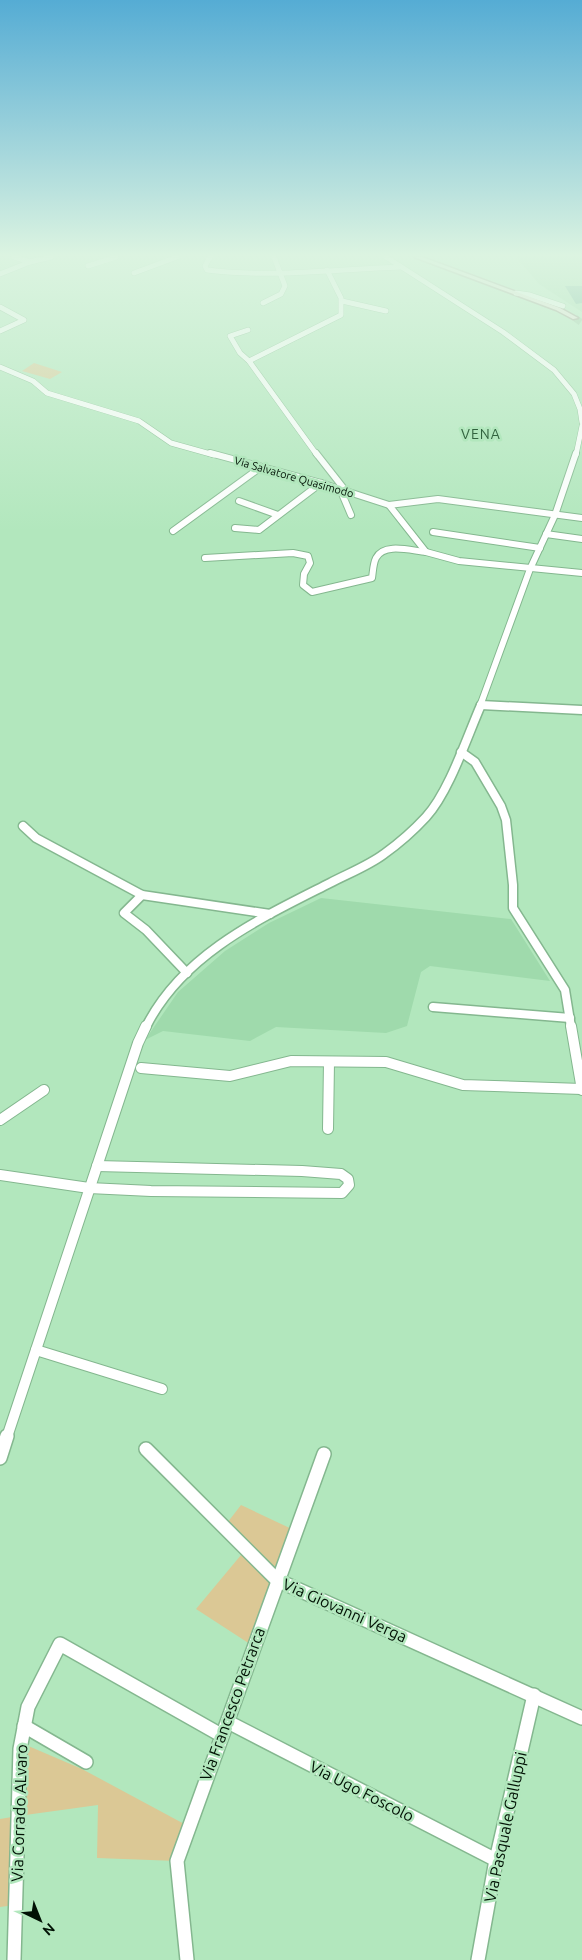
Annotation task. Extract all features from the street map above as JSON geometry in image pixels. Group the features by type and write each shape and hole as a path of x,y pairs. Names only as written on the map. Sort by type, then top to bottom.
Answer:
{"street":[{"path":"237,348 249,361 343,490 351,515"},
{"path":"249,361 274,348"},
{"path":"525,348 554,370 574,394 580,408 582,422"},
{"name":"Via Salvatore Quasimodo","path":"0,367 33,381 48,393 139,421 170,443 320,483 389,505"},
{"path":"0,1458 138,1043 151,1017 187,972 228,939 383,855 426,817 440,798 481,705 530,569 555,515 574,463 582,426"},
{"path":"574,463 582,462"},
{"path":"173,531 262,467"},
{"path":"235,528 259,530 320,483"},
{"path":"426,552 389,505 438,499 582,518"},
{"path":"239,501 278,515"},
{"path":"433,532 540,548"},
{"path":"546,534 582,539"},
{"path":"205,558 293,553 308,556 310,563 304,574 303,585 312,592 372,578 375,558 381,551 389,549 426,552 459,561 582,573"},
{"path":"481,705 582,710"},
{"path":"141,1068 230,1076 291,1061 386,1062 463,1085 582,1089 565,990 513,908 513,886 506,820 501,806 475,762 460,752"},
{"path":"23,826 36,838 142,895 271,914"},
{"path":"142,895 124,913 146,930 187,972"},
{"path":"433,1007 570,1018"},
{"path":"328,1129 329,1062"},
{"path":"0,1120 44,1090"},
{"path":"0,1175 89,1188 151,1191 342,1193 350,1185 348,1179 340,1174 302,1171 97,1166"},
{"path":"36,1350 162,1389"},
{"name":"Via Giovanni Verga","path":"146,1449 277,1580 582,1718"},
{"name":"Via Francesco Petrarca","path":"187,1960 177,1860 324,1454"},
{"path":"60,1644 221,1735"},
{"name":"Via Corrado ALvaro","path":"14,1960 20,1749 28,1707 60,1644"},
{"name":"Via Pasquale Galluppi","path":"478,1960 496,1860 534,1695"},
{"name":"Via Ugo Foscolo","path":"228,1722 496,1860"},
{"path":"24,1726 86,1762"}],"shaded area":[{"path":"34,363 62,372 50,379 22,371"},
{"path":"321,898 511,919 550,981 430,966 421,972 407,1026 386,1033 276,1027 250,1041 163,1031 145,1040 178,992 225,951 269,923"},
{"path":"241,1505 296,1531 253,1646 196,1609 246,1549 224,1527"},
{"path":"26,1745 82,1769 188,1826 177,1861 97,1858 98,1805 18,1816"},
{"path":"18,1816 15,1905 0,1907 0,1819"}],"district":[{"name":"VENA","path":"481,434"}]}
